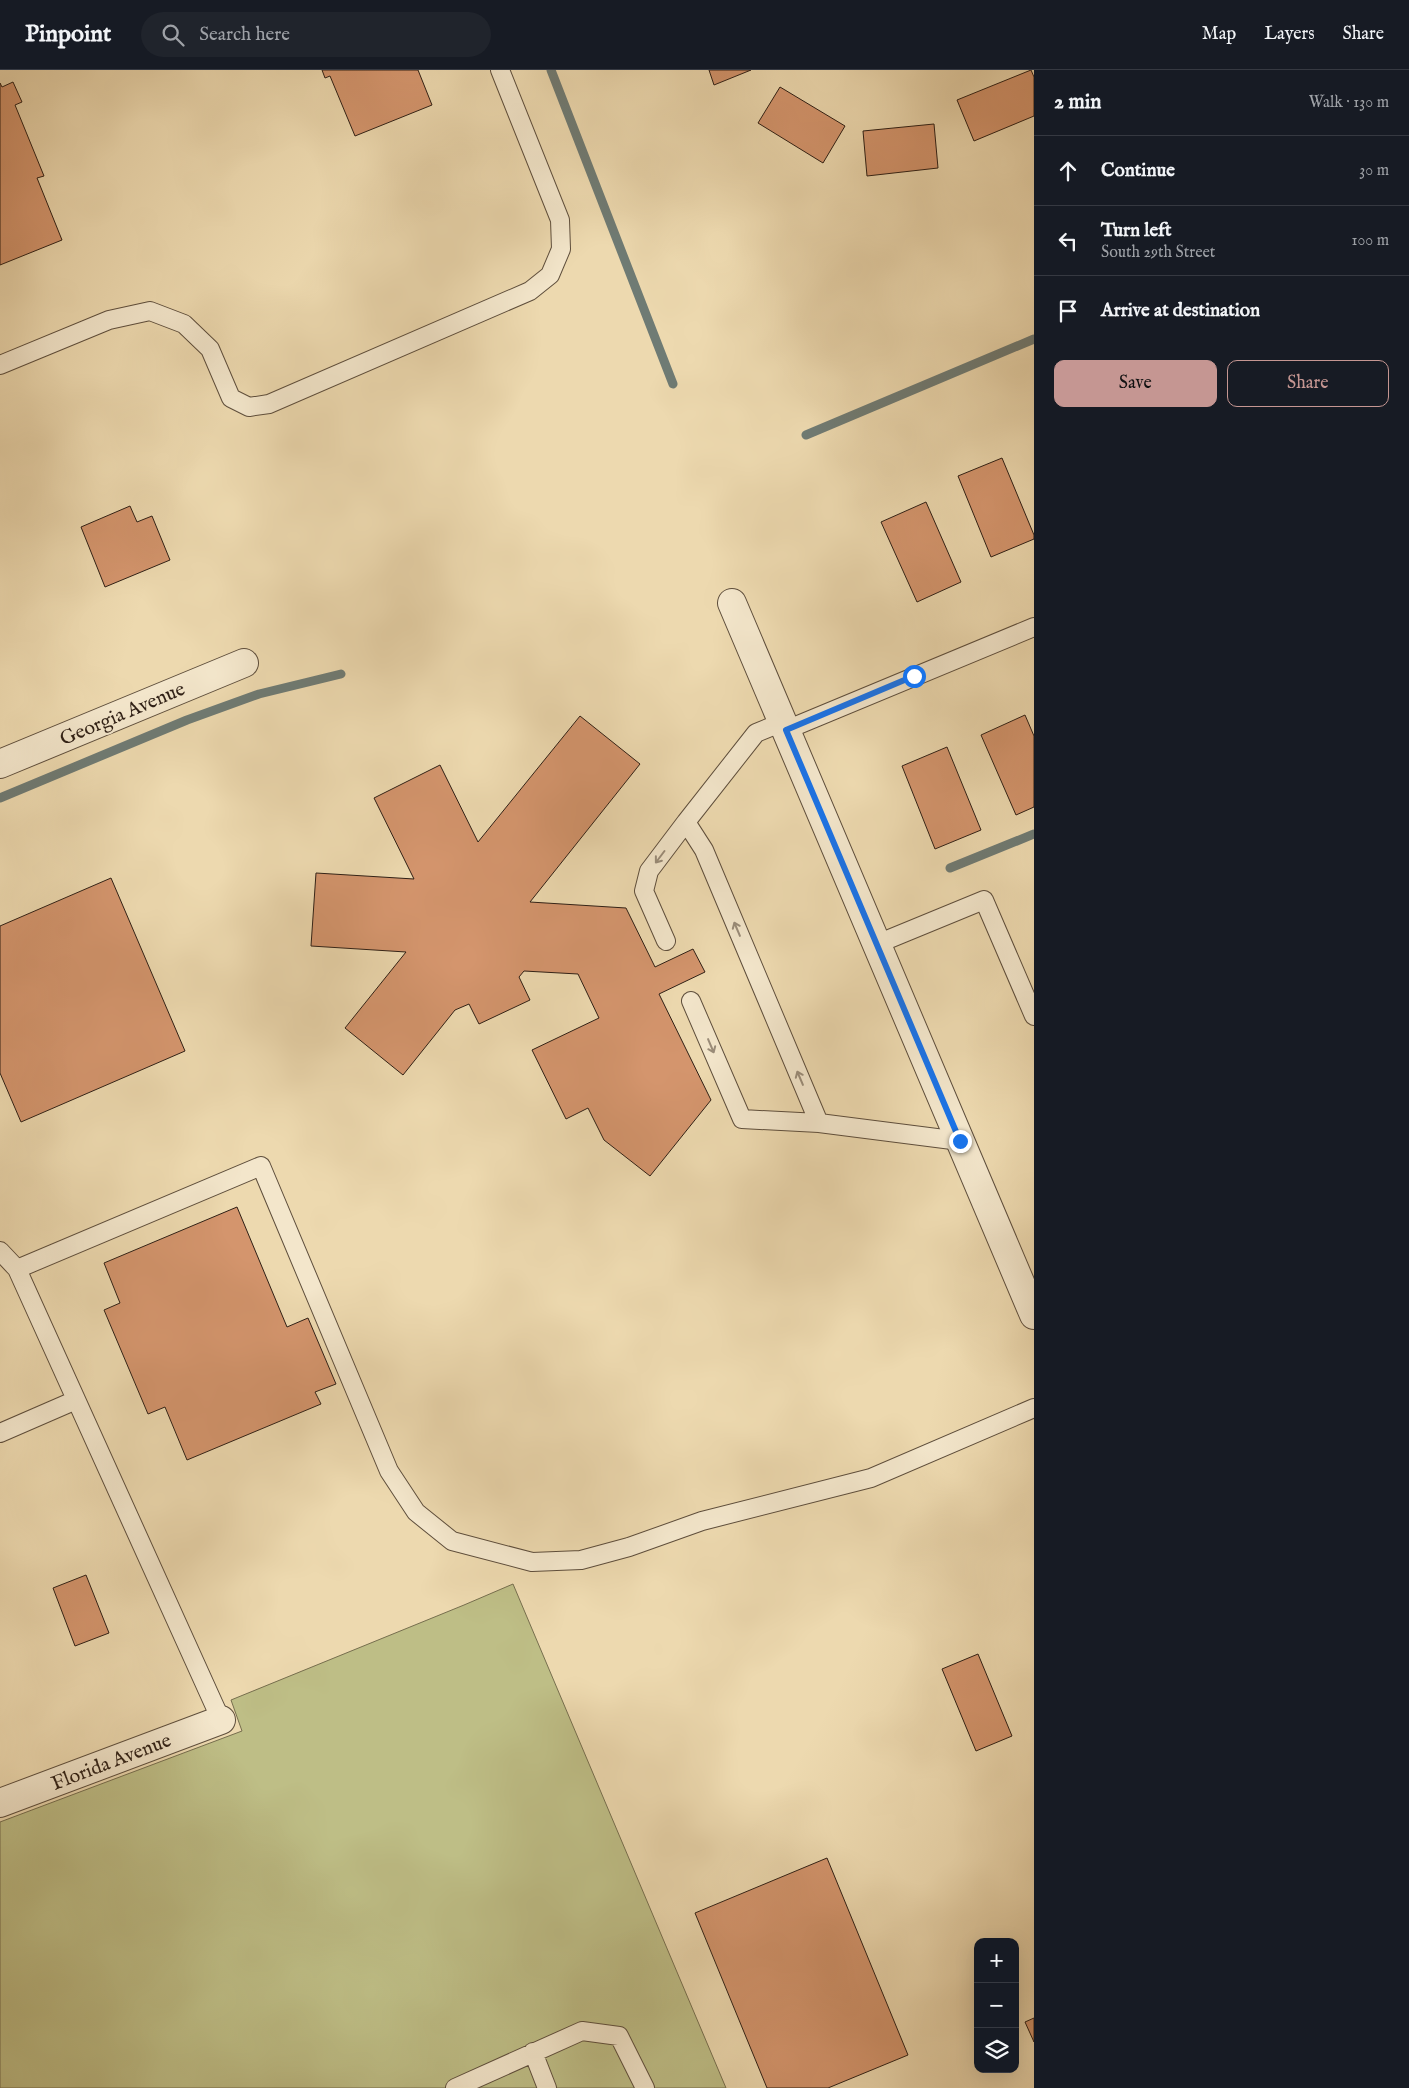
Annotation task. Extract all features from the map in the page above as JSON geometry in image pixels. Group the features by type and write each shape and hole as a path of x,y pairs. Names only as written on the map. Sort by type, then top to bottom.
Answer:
{"street":[{"path":"732,603 1034,1315"},
{"name":"Georgia Avenue","path":"0,764 244,663"},
{"name":"Florida Avenue","path":"0,1803 221,1720"}],"lane":[{"path":"0,365 110,320 150,311 184,324 210,349 231,398 249,407 269,404 530,291 550,276 561,250 560,220 500,70"},
{"path":"666,941 644,891 649,871 756,733 784,726 1034,627"},
{"path":"686,822 704,850 819,1123"},
{"path":"877,944 984,900 1034,1016"},
{"path":"692,1001 742,1119 819,1123 960,1141"},
{"path":"17,1269 261,1166 389,1471 416,1512 452,1541 532,1562 581,1560 629,1547 702,1521 871,1478 1034,1408"},
{"path":"0,1251 17,1269 221,1720"},
{"path":"0,1433 76,1400"},
{"path":"455,2088 582,2031 619,2036 645,2088"},
{"path":"533,2052 547,2088"}],"green space":[{"path":"513,1584 726,2088 0,2088 0,1822 242,1731 231,1700"}],"building":[{"path":"322,70 418,70 432,105 355,136 330,76 325,78"},
{"path":"709,70 751,70 714,85"},
{"path":"1031,70 1034,77 1034,116 974,141 957,100"},
{"path":"13,82 22,102 15,105 44,176 37,178 62,240 0,265 0,83 2,87"},
{"path":"780,87 845,126 823,163 758,123"},
{"path":"934,124 938,168 867,176 863,131"},
{"path":"1002,458 1034,539 991,557 958,476"},
{"path":"926,502 961,582 917,602 881,522"},
{"path":"130,506 137,522 152,516 170,560 105,587 81,527"},
{"path":"1025,715 1034,736 1034,807 1016,815 981,735"},
{"path":"580,716 640,764 530,902 626,908 655,967 693,949 705,972 659,994 711,1100 650,1176 604,1140 588,1108 566,1119 532,1050 599,1018 578,974 524,971 519,977 530,1000 479,1024 469,1004 455,1010 403,1075 345,1028 406,952 311,946 316,873 414,879 374,798 440,765 478,842"},
{"path":"947,747 981,830 935,849 902,766"},
{"path":"111,878 185,1051 21,1122 0,1073 0,926"},
{"path":"237,1207 287,1327 308,1318 336,1384 315,1392 321,1404 187,1460 165,1407 148,1414 104,1310 120,1303 104,1263"},
{"path":"86,1575 109,1633 75,1646 53,1588"},
{"path":"978,1654 1012,1736 976,1751 942,1669"},
{"path":"827,1858 908,2055 828,2088 767,2088 695,1913"},
{"path":"1034,2018 1034,2042 1025,2022"}],"waterway":[{"path":"551,70 673,384"},
{"path":"806,435 1034,339"},
{"path":"0,798 187,720 259,694 341,674"},
{"path":"950,868 1034,834"}],"route":[{"path":"914,676 786,730 960,1141"}]}
